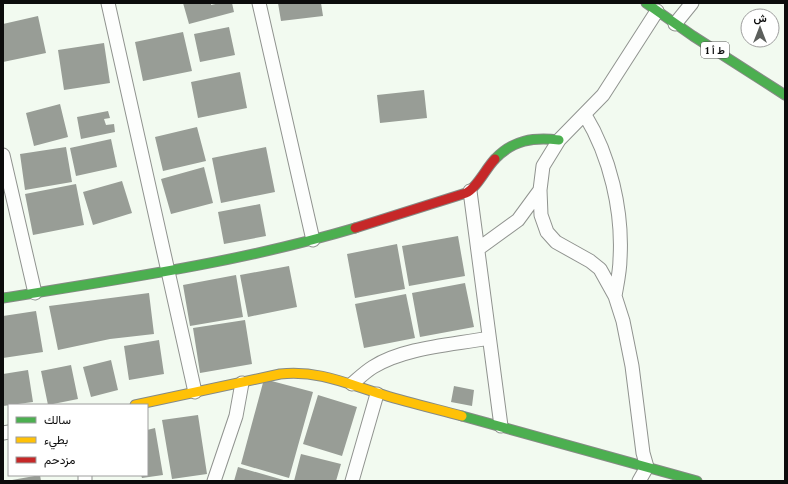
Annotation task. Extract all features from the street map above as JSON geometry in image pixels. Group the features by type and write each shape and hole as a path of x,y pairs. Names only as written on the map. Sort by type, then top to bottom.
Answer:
{"main road":[{"name":"ط أ 1","path":"646,3 675,24 785,95"},
{"path":"3,298 168,272 313,240 438,202 470,190 490,165 511,145 534,137 559,140"},
{"path":"140,404 280,374 307,372 332,376 377,394 501,426 697,481"}],"street":[{"path":"108,3 195,392"},
{"path":"259,3 313,240"},
{"path":"675,24 692,3"},
{"path":"639,481 647,467 643,453 632,366 623,321 615,296 600,269 590,261 556,242 548,232 541,215 540,190 543,166 559,140 603,95 657,11"},
{"path":"585,115 601,145 615,197 619,223 620,259 615,296"},
{"path":"3,155 35,293"},
{"path":"470,190 501,426"},
{"path":"478,249 518,220 540,190"},
{"path":"352,384 374,366 397,356 489,338"},
{"path":"214,481 236,416 242,383"},
{"path":"352,481 377,394"}],"building":[{"path":"183,3 211,3 211,5 232,3 234,12 189,24"},
{"path":"278,3 321,3 323,16 281,21"},
{"path":"38,16 46,53 3,62 3,24"},
{"path":"229,27 235,55 200,62 194,34"},
{"path":"183,32 192,71 143,81 135,42"},
{"path":"104,43 110,83 64,90 58,50"},
{"path":"240,72 247,108 198,118 191,82"},
{"path":"424,90 427,118 380,123 377,95"},
{"path":"60,104 68,137 34,146 26,113"},
{"path":"108,111 110,118 104,119 106,125 114,124 115,132 81,139 77,117"},
{"path":"197,127 206,161 163,171 155,137"},
{"path":"111,139 117,167 76,176 70,148"},
{"path":"66,147 72,182 25,190 20,154"},
{"path":"266,147 275,192 221,203 212,158"},
{"path":"204,167 213,203 171,214 161,179"},
{"path":"122,181 132,213 93,225 83,192"},
{"path":"76,184 84,225 33,235 25,194"},
{"path":"260,204 266,236 224,244 218,212"},
{"path":"458,236 465,276 409,286 402,246"},
{"path":"397,244 405,289 355,298 347,254"},
{"path":"289,266 297,307 248,317 240,275"},
{"path":"236,275 243,317 190,326 183,285"},
{"path":"465,283 474,327 420,337 412,293"},
{"path":"149,293 154,334 110,339 58,350 49,306"},
{"path":"406,294 415,338 364,348 355,304"},
{"path":"36,311 43,352 3,358 3,316"},
{"path":"245,320 252,364 200,373 193,328"},
{"path":"159,340 164,374 129,380 124,346"},
{"path":"111,360 118,390 91,397 83,367"},
{"path":"71,365 78,399 48,404 41,371"},
{"path":"28,370 33,402 8,404 8,405 3,406 3,374"},
{"path":"264,379 313,392 289,478 241,464"},
{"path":"454,386 474,390 472,406 451,402"},
{"path":"318,395 357,407 342,456 303,444"},
{"path":"198,415 207,474 172,479 162,420"},
{"path":"155,428 163,475 142,478 141,476 148,476 148,430"},
{"path":"301,454 341,464 336,481 294,481"},
{"path":"238,467 287,481 234,481"},
{"path":"40,476 41,481 12,481"}],"traffic: fast":[{"path":"646,3 693,36 785,95"},
{"path":"495,159 509,148 524,141 541,139 559,140"},
{"path":"3,298 180,269 268,251 355,228"},
{"path":"462,416 697,481"}],"traffic: slow":[{"path":"140,404 280,374 294,373 333,379 394,398 462,416"}],"traffic: jam":[{"path":"355,228 466,193 474,187 495,159"}]}
